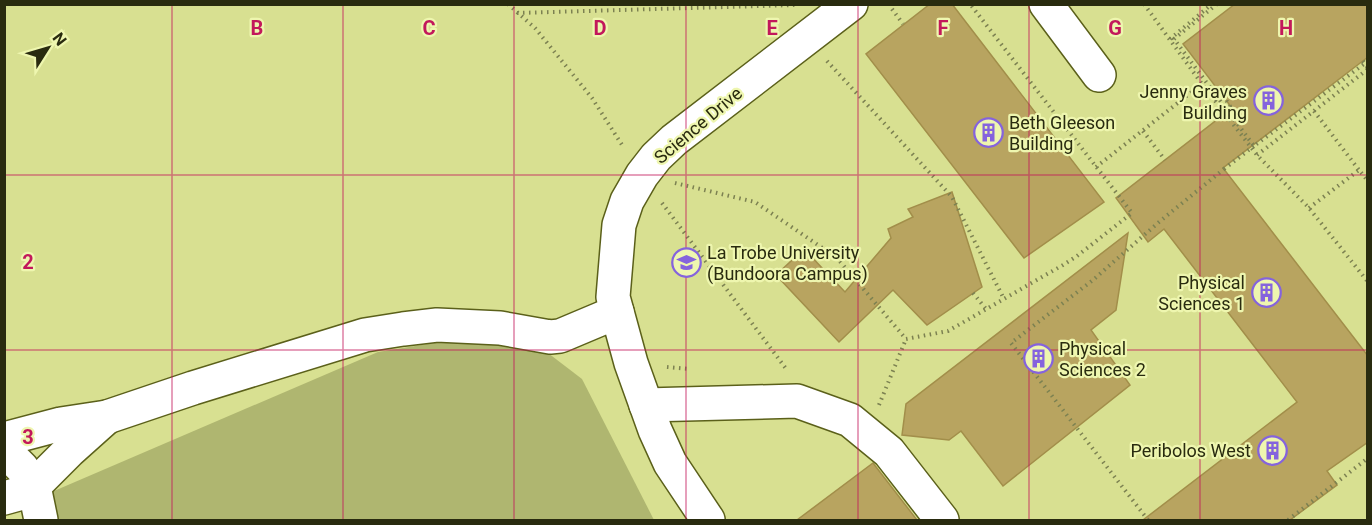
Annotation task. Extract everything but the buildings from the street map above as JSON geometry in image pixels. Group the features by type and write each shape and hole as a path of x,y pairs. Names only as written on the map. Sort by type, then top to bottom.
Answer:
{"street":[{"name":"Science Drive","path":"708,520 670,463 655,430 631,363 613,297 619,225 627,201 656,157 674,140 851,4"},
{"path":"1046,4 1099,75"},
{"path":"4,439 61,424 107,417 365,335 437,325 500,328 550,337 560,336 617,312"},
{"path":"646,405 797,401 850,420 889,452 942,520"},
{"path":"19,492 107,417"},
{"path":"4,450 22,468 19,492 41,520"}],"path":[{"path":"507,4 535,28 592,98 642,175 788,371"},
{"path":"516,12 805,4"},
{"path":"906,339 948,331 1004,300 1077,256 1132,213 970,4"},
{"path":"1143,4 1257,154 1310,208 1368,282"},
{"path":"1170,39 1212,4"},
{"path":"1217,4 1174,39 1254,146"},
{"path":"892,9 903,24"},
{"path":"825,59 952,197 1004,300"},
{"path":"1148,520 1011,343 1093,279 1224,169 1365,61 1368,68 1257,154"},
{"path":"1096,167 1202,84"},
{"path":"1214,100 1222,94 1230,106 1226,109"},
{"path":"1314,111 1368,181"},
{"path":"1143,131 1165,160"},
{"path":"1310,208 1359,170"},
{"path":"642,175 755,202 837,258 906,339"},
{"path":"973,293 986,309"},
{"path":"876,411 906,339"},
{"path":"1288,520 1368,458"}],"shaded area":[{"name":"La Trobe University (Bundoora Campus)","path":"5,5 1367,5 1367,520 5,520"},
{"path":"440,342 503,345 548,353 582,379 654,520 51,520 47,494 378,352"}],"place":[{"name":"Jenny Graves Building","path":"1268,101"},
{"name":"Beth Gleeson Building","path":"988,132"},
{"name":"La Trobe University (Bundoora Campus)","path":"686,262"},
{"name":"Physical Sciences 1","path":"1266,292"},
{"name":"Physical Sciences 2","path":"1038,358"},
{"name":"Peribolos West","path":"1272,450"}]}
